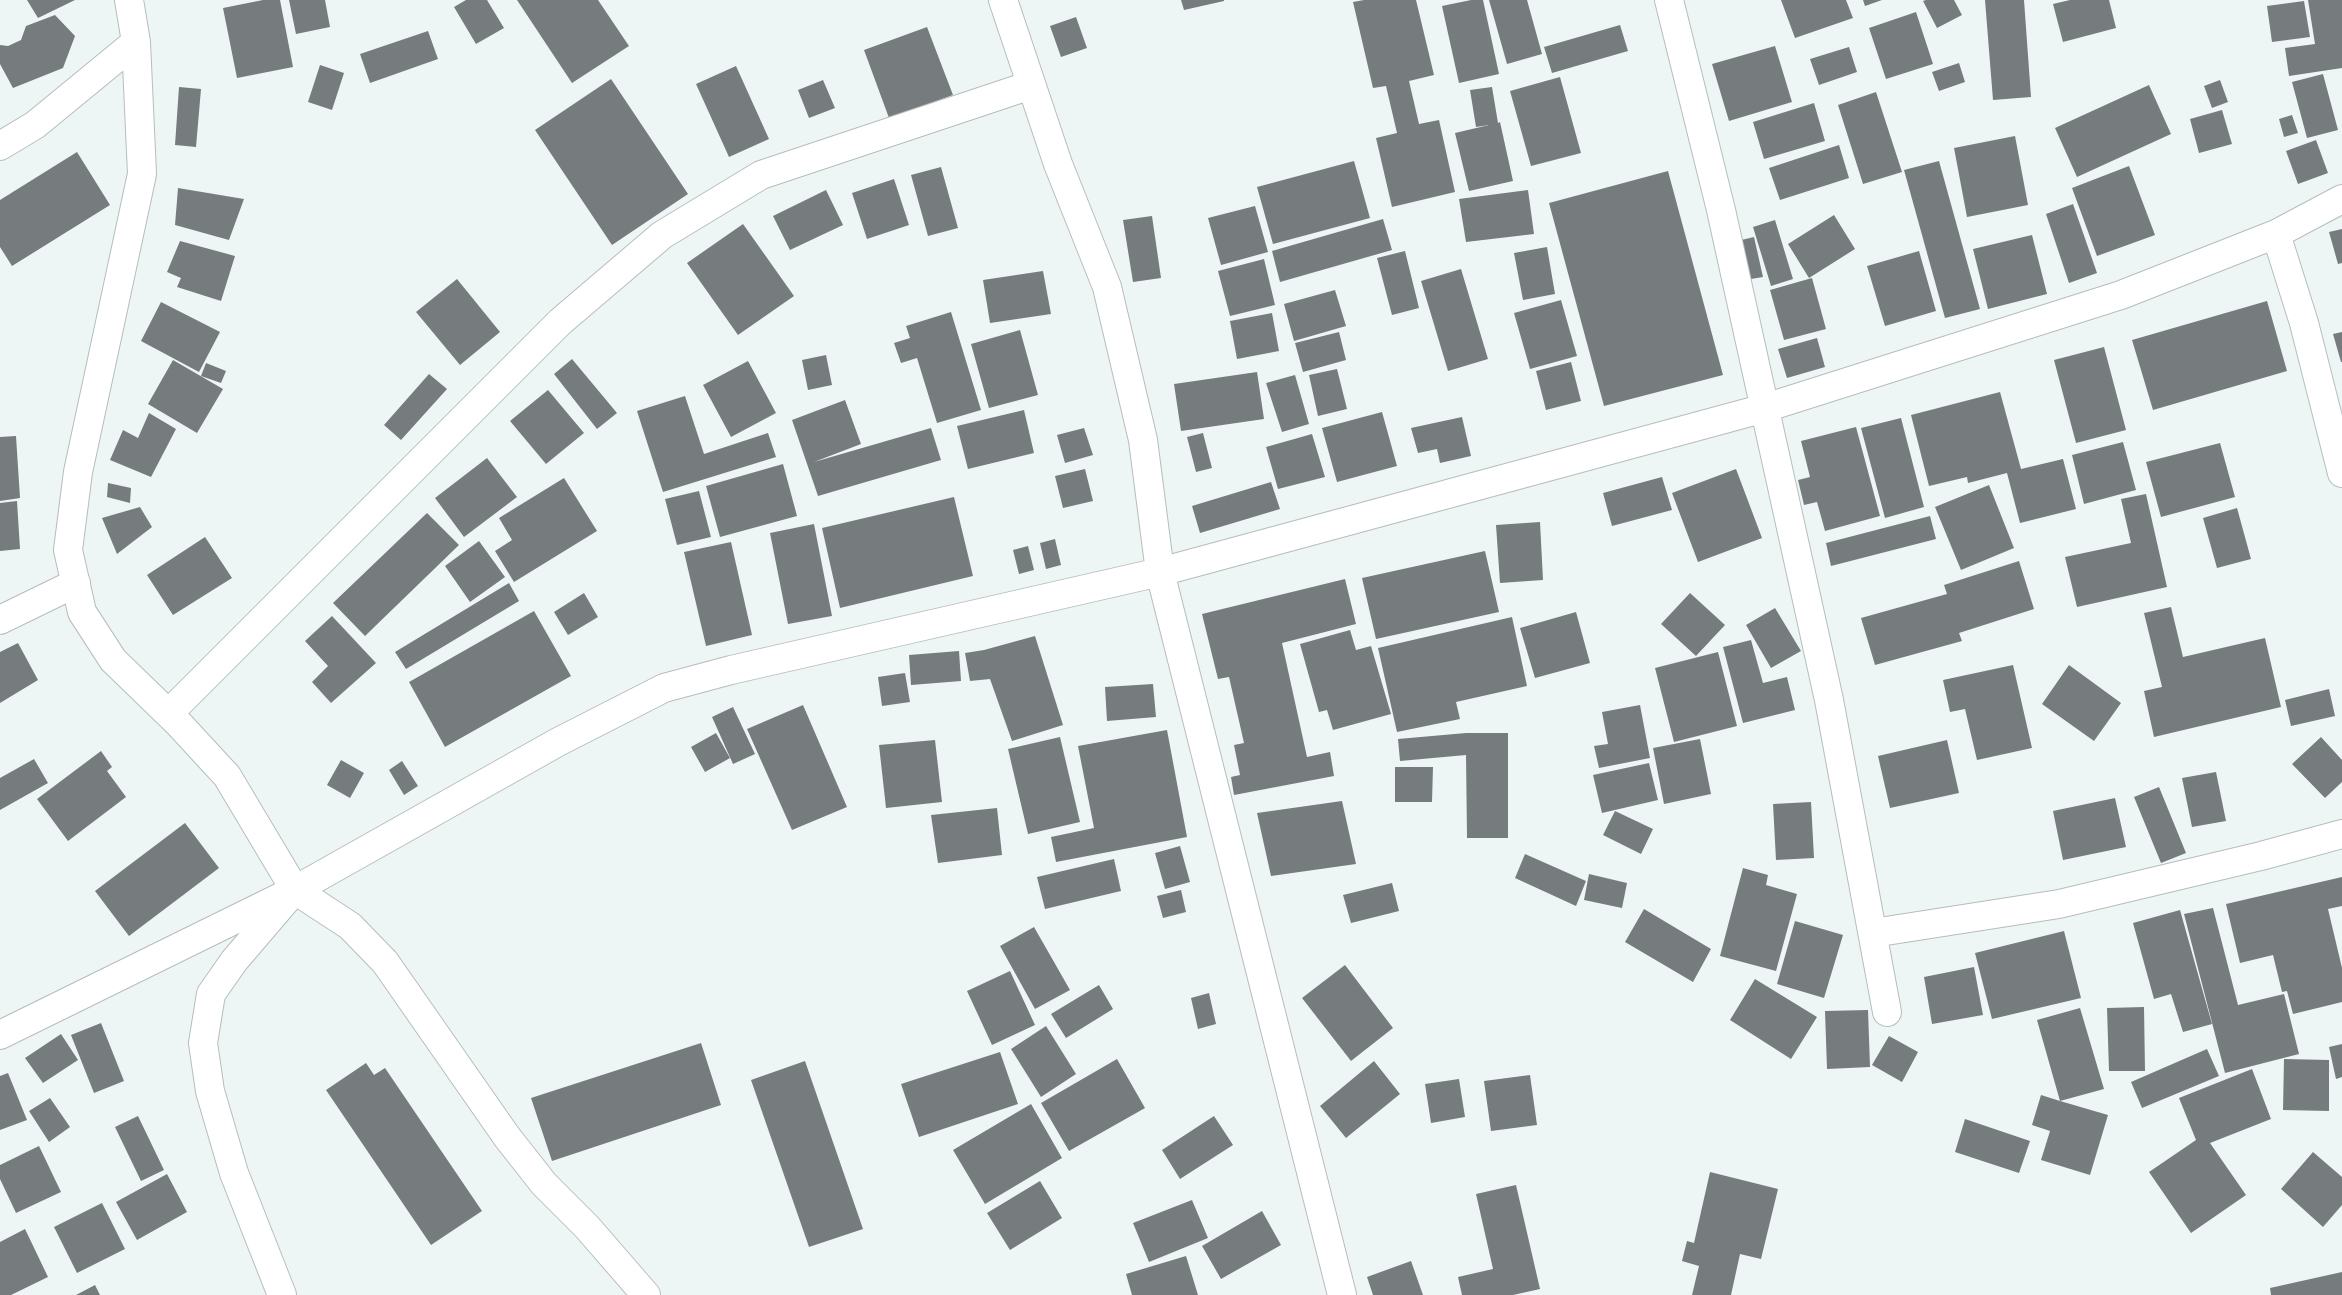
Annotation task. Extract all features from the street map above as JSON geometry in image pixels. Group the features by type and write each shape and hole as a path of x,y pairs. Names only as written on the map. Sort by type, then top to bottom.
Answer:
{"street":[{"path":"130,0 136,42 142,174 78,472 68,550 82,612 113,660 169,713 227,776 294,890 350,926 385,962 507,1137 544,1184 587,1227 646,1295"},
{"path":"1003,0 1058,164 1106,287 1142,440 1160,572 1342,1295"},
{"path":"1668,0 1721,210 1766,408 1829,700 1887,1012"},
{"path":"0,146 35,125 136,42"},
{"path":"169,713 560,322 662,235 761,175 1031,85"},
{"path":"0,1035 294,890 558,742 664,688 731,670 1160,572 1766,408 2122,295 2276,234 2342,200"},
{"path":"2276,234 2304,322 2342,473"},
{"path":"0,620 76,583"},
{"path":"1873,933 2058,904 2261,856 2342,834"},
{"path":"282,1295 234,1173 210,1091 203,1043 211,994 234,961 294,890"}],"building":[{"path":"27,0 75,0 38,18"},
{"path":"263,0 280,0 293,67 237,78 223,8"},
{"path":"289,0 325,0 330,27 296,34"},
{"path":"466,0 487,0 504,28 476,44 454,7"},
{"path":"517,0 598,0 629,46 572,83"},
{"path":"1181,0 1224,0 1224,1 1184,10"},
{"path":"1364,0 1416,0 1434,75 1409,81 1419,124 1439,120 1455,192 1392,207 1376,138 1397,133 1386,86 1373,88 1353,2"},
{"path":"1471,0 1483,0 1499,74 1459,83 1442,6"},
{"path":"1489,0 1527,0 1542,54 1507,64"},
{"path":"1781,0 1846,0 1853,18 1795,38"},
{"path":"1863,0 1882,0 1865,6"},
{"path":"1954,0 1962,15 1937,28 1923,1"},
{"path":"1985,0 2024,0 2031,97 1993,100"},
{"path":"2070,0 2109,0 2116,28 2063,42 2053,4"},
{"path":"2308,0 2342,0 2342,68 2289,76 2285,48 2315,44"},
{"path":"2304,1 2310,37 2272,42 2267,6"},
{"path":"1916,12 1933,64 1886,79 1869,28"},
{"path":"55,15 75,36 63,68 13,88 0,64 0,45 8,46 21,40 26,26"},
{"path":"1076,17 1087,48 1061,57 1050,26"},
{"path":"1620,25 1628,51 1552,73 1544,47"},
{"path":"927,27 953,95 889,118 864,50"},
{"path":"428,31 438,59 370,83 360,54"},
{"path":"1775,46 1792,102 1729,121 1712,64"},
{"path":"1849,47 1857,72 1819,85 1810,59"},
{"path":"1959,63 1965,82 1939,91 1932,72"},
{"path":"320,65 344,73 332,110 308,102"},
{"path":"736,66 769,139 729,157 696,84"},
{"path":"2323,74 2338,130 2307,138 2292,82"},
{"path":"1560,77 1581,153 1531,166 1510,91"},
{"path":"611,79 688,194 612,245 535,130"},
{"path":"823,80 835,108 809,118 798,90"},
{"path":"2220,80 2228,102 2212,108 2204,86"},
{"path":"2149,85 2171,134 2077,177 2055,128"},
{"path":"179,87 201,89 196,147 175,145"},
{"path":"1492,87 1498,123 1500,122 1513,181 1469,191 1455,133 1489,125 1476,127 1470,90"},
{"path":"1876,92 1902,172 1863,184 1838,105"},
{"path":"1814,103 1825,141 1764,159 1753,122"},
{"path":"2222,110 2232,144 2199,153 2190,119"},
{"path":"2292,115 2298,133 2284,137 2279,119"},
{"path":"2015,136 2028,205 1967,217 1954,148"},
{"path":"2316,140 2328,173 2298,184 2286,151"},
{"path":"1839,145 1849,178 1780,200 1769,168"},
{"path":"77,152 110,205 12,266 0,247 0,200"},
{"path":"1354,161 1370,218 1273,244 1257,187"},
{"path":"1939,161 1980,309 1945,318 1904,170"},
{"path":"2129,166 2155,235 2097,256 2072,188"},
{"path":"941,167 958,228 928,236 911,175"},
{"path":"1668,171 1723,375 1604,406 1549,203"},
{"path":"894,179 909,225 867,239 852,193"},
{"path":"178,188 244,199 229,240 175,225"},
{"path":"826,190 843,225 790,250 773,216"},
{"path":"1528,190 1534,234 1466,242 1459,199"},
{"path":"2073,204 2097,273 2069,283 2046,214"},
{"path":"1255,206 1268,252 1221,265 1208,218"},
{"path":"1834,215 1855,249 1809,278 1788,244"},
{"path":"1152,216 1161,278 1133,282 1123,220"},
{"path":"1383,219 1392,250 1280,282 1272,251"},
{"path":"1775,220 1793,279 1771,286 1753,227"},
{"path":"743,224 794,296 738,335 687,263"},
{"path":"2342,229 2342,263 2338,264 2329,232"},
{"path":"2032,235 2047,294 1988,309 1973,249"},
{"path":"1754,237 1763,277 1745,280 1737,241"},
{"path":"180,241 235,256 221,301 177,287 181,278 167,272"},
{"path":"1547,247 1555,294 1523,300 1514,253"},
{"path":"1405,251 1419,308 1392,315 1377,258"},
{"path":"1919,251 1936,311 1885,326 1867,266"},
{"path":"1264,259 1275,305 1230,316 1218,271"},
{"path":"1461,269 1488,359 1448,371 1421,281"},
{"path":"1043,271 1051,314 990,323 983,280"},
{"path":"1812,278 1826,329 1784,340 1770,290"},
{"path":"457,279 500,332 460,365 416,312"},
{"path":"1335,290 1346,326 1294,341 1284,304"},
{"path":"1561,300 1577,356 1530,369 1514,313"},
{"path":"2267,301 2287,371 2153,410 2132,340"},
{"path":"161,302 220,332 199,372 141,341"},
{"path":"951,312 981,410 937,423 917,358 901,363 894,343 910,338 906,326"},
{"path":"1272,313 1279,351 1237,359 1230,321"},
{"path":"1020,330 1038,395 989,408 971,344"},
{"path":"1339,332 1346,360 1303,372 1295,343"},
{"path":"2342,332 2342,362 2341,362 2333,334"},
{"path":"1817,338 1825,367 1787,378 1778,349"},
{"path":"2104,347 2126,430 2076,443 2054,360"},
{"path":"826,355 832,385 808,390 802,360"},
{"path":"572,359 617,413 597,429 554,374"},
{"path":"173,360 223,389 197,433 148,404"},
{"path":"748,361 776,413 731,437 703,385"},
{"path":"1571,362 1581,401 1546,410 1536,371"},
{"path":"206,363 226,371 221,383 201,376"},
{"path":"1337,369 1347,409 1318,416 1309,375"},
{"path":"1257,372 1264,419 1181,431 1174,384"},
{"path":"429,374 447,389 401,440 384,425"},
{"path":"1295,375 1309,424 1282,432 1266,383"},
{"path":"548,390 584,433 546,464 510,421"},
{"path":"2000,392 2021,469 2063,459 2076,509 2020,523 2007,473 1968,483 1967,477 1929,486 1911,415"},
{"path":"685,396 704,454 768,433 776,457 663,492 637,411"},
{"path":"845,400 861,444 814,462 931,428 941,460 818,496 792,420"},
{"path":"1024,410 1034,453 968,469 957,426"},
{"path":"1382,412 1397,466 1337,482 1322,428"},
{"path":"149,413 176,429 151,477 110,460 123,430 138,438"},
{"path":"1462,417 1471,456 1440,463 1437,449 1418,453 1411,428"},
{"path":"1901,418 1924,507 1885,518 1861,428"},
{"path":"1856,427 1880,516 1825,531 1817,502 1804,505 1798,480 1810,477 1801,441"},
{"path":"1084,428 1093,455 1065,463 1057,435"},
{"path":"1203,433 1212,468 1196,472 1187,437"},
{"path":"1312,434 1325,477 1278,489 1266,447"},
{"path":"16,436 20,498 0,501 0,437"},
{"path":"2123,442 2136,490 2084,504 2072,455"},
{"path":"2220,443 2235,497 2161,517 2146,462"},
{"path":"487,458 517,497 464,537 435,498"},
{"path":"783,464 797,516 720,537 706,486"},
{"path":"1085,469 1093,501 1063,508 1055,476"},
{"path":"1736,469 1762,538 1698,562 1672,493"},
{"path":"1662,477 1672,510 1612,526 1603,493"},
{"path":"564,478 597,531 514,582 495,551 512,540 499,518"},
{"path":"1271,482 1280,509 1200,533 1192,506"},
{"path":"108,483 131,488 130,503 107,497"},
{"path":"1989,485 2014,548 1961,570 1935,507"},
{"path":"699,491 711,537 677,545 665,499"},
{"path":"2146,494 2167,587 2077,607 2065,557 2131,543 2121,499"},
{"path":"954,497 973,576 840,608 822,528"},
{"path":"17,501 20,549 0,551 0,503"},
{"path":"140,507 152,527 117,554 102,518"},
{"path":"2237,508 2251,559 2217,568 2203,518"},
{"path":"427,513 459,545 365,636 333,603"},
{"path":"1930,516 1936,539 1831,566 1826,543"},
{"path":"1540,522 1543,580 1500,583 1496,525"},
{"path":"814,524 832,616 788,624 770,533"},
{"path":"205,537 232,578 173,615 147,575"},
{"path":"1055,539 1061,565 1046,569 1040,543"},
{"path":"479,541 505,577 470,602 445,566"},
{"path":"731,542 752,635 706,646 684,552"},
{"path":"1028,546 1034,570 1019,574 1013,550"},
{"path":"1485,551 1499,612 1376,639 1362,578"},
{"path":"2019,561 2034,609 1959,633 1962,641 1875,665 1861,618 1947,594 1944,585"},
{"path":"1345,579 1356,624 1282,643 1307,757 1330,752 1334,776 1234,795 1231,777 1240,775 1234,745 1244,743 1229,677 1218,679 1202,614"},
{"path":"509,583 519,601 406,669 395,652"},
{"path":"584,593 598,617 568,635 554,612"},
{"path":"1690,593 1725,625 1696,656 1661,624"},
{"path":"2171,607 2183,657 2265,638 2281,707 2154,737 2144,691 2162,687 2144,613"},
{"path":"1775,608 1801,651 1771,668 1746,625"},
{"path":"534,611 571,676 445,747 409,682"},
{"path":"1576,612 1590,663 1535,678 1520,628"},
{"path":"332,616 376,663 331,703 312,682 328,666 305,641"},
{"path":"1512,617 1527,686 1456,702 1460,719 1397,732 1378,648"},
{"path":"1350,630 1356,650 1371,646 1391,714 1333,730 1327,710 1319,712 1300,644"},
{"path":"1035,636 1063,725 1012,741 990,679 970,681 965,653 984,650"},
{"path":"1751,640 1763,683 1787,677 1795,710 1743,723 1723,647"},
{"path":"18,643 38,680 0,703 0,652"},
{"path":"959,651 961,681 911,685 909,655"},
{"path":"1718,652 1737,726 1674,742 1655,668"},
{"path":"2013,665 2032,748 1977,760 1965,709 1950,712 1943,680"},
{"path":"2069,665 2121,703 2094,741 2042,704"},
{"path":"905,673 910,702 882,706 878,677"},
{"path":"1153,684 1156,717 1107,721 1105,687"},
{"path":"2329,689 2335,716 2291,726 2285,700"},
{"path":"803,705 847,807 792,830 747,729"},
{"path":"1640,705 1650,758 1599,768 1594,746 1608,744 1602,712"},
{"path":"733,707 755,754 733,764 712,717"},
{"path":"1167,730 1187,837 1056,862 1051,837 1094,828 1078,746"},
{"path":"716,733 730,758 705,772 691,747"},
{"path":"1466,733 1508,733 1508,838 1467,838 1466,755 1400,761 1398,739"},
{"path":"1060,737 1080,822 1028,834 1008,749"},
{"path":"2321,737 2342,760 2342,782 2325,798 2292,764"},
{"path":"1700,739 1711,794 1664,804 1653,748"},
{"path":"935,740 942,802 886,808 879,745"},
{"path":"1947,740 1959,793 1890,808 1878,756"},
{"path":"101,751 112,767 107,771 126,797 68,841 37,799"},
{"path":"34,759 48,783 0,810 0,778"},
{"path":"341,760 364,773 350,798 327,785"},
{"path":"402,761 418,786 404,795 389,770"},
{"path":"1649,763 1658,800 1602,813 1593,775"},
{"path":"1395,767 1433,767 1432,802 1395,802"},
{"path":"2216,772 2226,821 2192,827 2182,778"},
{"path":"2159,787 2186,853 2161,863 2134,797"},
{"path":"2115,798 2126,847 2063,860 2053,811"},
{"path":"1342,801 1356,864 1271,876 1257,813"},
{"path":"1811,802 1814,858 1776,860 1773,804"},
{"path":"997,808 1002,855 938,863 931,815"},
{"path":"1615,811 1653,829 1641,854 1603,835"},
{"path":"185,823 219,868 129,936 95,891"},
{"path":"1180,846 1190,882 1165,889 1155,853"},
{"path":"1525,854 1586,881 1576,906 1515,878"},
{"path":"1114,859 1121,891 1045,909 1037,877"},
{"path":"1743,868 1768,875 1766,885 1797,894 1776,971 1720,956"},
{"path":"1589,874 1627,883 1622,908 1584,900"},
{"path":"2342,877 2342,906 2328,909 2342,968 2342,1002 2293,1014 2287,991 2282,992 2273,955 2240,963 2226,904"},
{"path":"1392,883 1399,911 1351,923 1343,895"},
{"path":"1181,890 1186,912 1163,918 1157,896"},
{"path":"2213,908 2238,1005 2284,994 2299,1054 2225,1073 2184,914"},
{"path":"1644,909 1711,949 1693,982 1625,942"},
{"path":"2180,910 2212,1024 2183,1032 2171,994 2154,999 2133,923"},
{"path":"1795,921 1843,935 1824,998 1777,984"},
{"path":"1034,927 1070,990 1035,1009 1000,946"},
{"path":"2064,931 2081,998 1992,1019 1975,953"},
{"path":"1345,965 1393,1028 1351,1061 1302,998"},
{"path":"1974,967 1983,1015 1932,1024 1924,977"},
{"path":"1010,971 1035,1025 992,1045 967,991"},
{"path":"1755,979 1817,1017 1791,1059 1730,1020"},
{"path":"1099,985 1113,1009 1066,1038 1051,1014"},
{"path":"1209,993 1216,1024 1198,1029 1191,998"},
{"path":"2144,1007 2145,1071 2109,1071 2107,1008"},
{"path":"2080,1008 2104,1089 2060,1101 2037,1020"},
{"path":"1868,1010 1870,1067 1827,1069 1825,1011"},
{"path":"101,1023 124,1081 94,1093 71,1035"},
{"path":"1046,1026 1076,1074 1041,1097 1011,1049"},
{"path":"61,1034 78,1060 43,1083 25,1058"},
{"path":"1889,1036 1918,1052 1902,1082 1872,1065"},
{"path":"701,1043 721,1105 552,1161 531,1098"},
{"path":"2342,1044 2342,1077 2336,1079 2329,1047"},
{"path":"2207,1049 2219,1076 2142,1108 2131,1082"},
{"path":"1000,1052 1018,1104 919,1137 901,1084"},
{"path":"1117,1059 1145,1108 1069,1151 1041,1103"},
{"path":"2284,1059 2329,1060 2329,1111 2283,1110"},
{"path":"805,1061 863,1229 809,1247 751,1080"},
{"path":"1374,1061 1400,1094 1346,1138 1320,1106"},
{"path":"366,1063 374,1075 385,1068 482,1211 431,1245 326,1090"},
{"path":"2252,1069 2271,1119 2210,1143 2246,1195 2191,1233 2149,1172 2196,1140 2179,1098"},
{"path":"8,1073 27,1120 0,1130 0,1076"},
{"path":"1530,1075 1537,1125 1491,1131 1484,1081"},
{"path":"1459,1079 1465,1117 1431,1123 1425,1084"},
{"path":"2041,1095 2108,1115 2090,1175 2041,1160 2050,1131 2032,1125"},
{"path":"50,1098 70,1127 49,1142 29,1111"},
{"path":"1031,1104 1062,1158 985,1204 953,1150"},
{"path":"138,1116 164,1170 141,1181 115,1127"},
{"path":"1214,1116 1233,1145 1180,1179 1162,1150"},
{"path":"1965,1119 2030,1141 2019,1173 1955,1152"},
{"path":"39,1146 61,1192 16,1213 0,1179 0,1165"},
{"path":"2313,1152 2342,1177 2342,1205 2323,1227 2281,1189"},
{"path":"1710,1172 1778,1189 1761,1259 1740,1254 1731,1295 1692,1295 1699,1266 1682,1261 1687,1241 1694,1243"},
{"path":"167,1174 187,1212 137,1240 116,1202"},
{"path":"1040,1181 1062,1218 1010,1250 987,1213"},
{"path":"1516,1185 1540,1289 1513,1295 1462,1295 1458,1277 1493,1269 1476,1194"},
{"path":"1192,1200 1208,1238 1149,1262 1133,1223"},
{"path":"102,1203 125,1249 77,1273 54,1227"},
{"path":"1262,1211 1281,1245 1221,1279 1202,1246"},
{"path":"25,1229 48,1277 11,1295 0,1295 0,1242"},
{"path":"1186,1256 1198,1295 1132,1295 1126,1274"},
{"path":"1411,1261 1423,1295 1373,1295 1367,1277"},
{"path":"2342,1272 2342,1295 2271,1295 2270,1288"},
{"path":"95,1285 100,1295 76,1295"}]}
